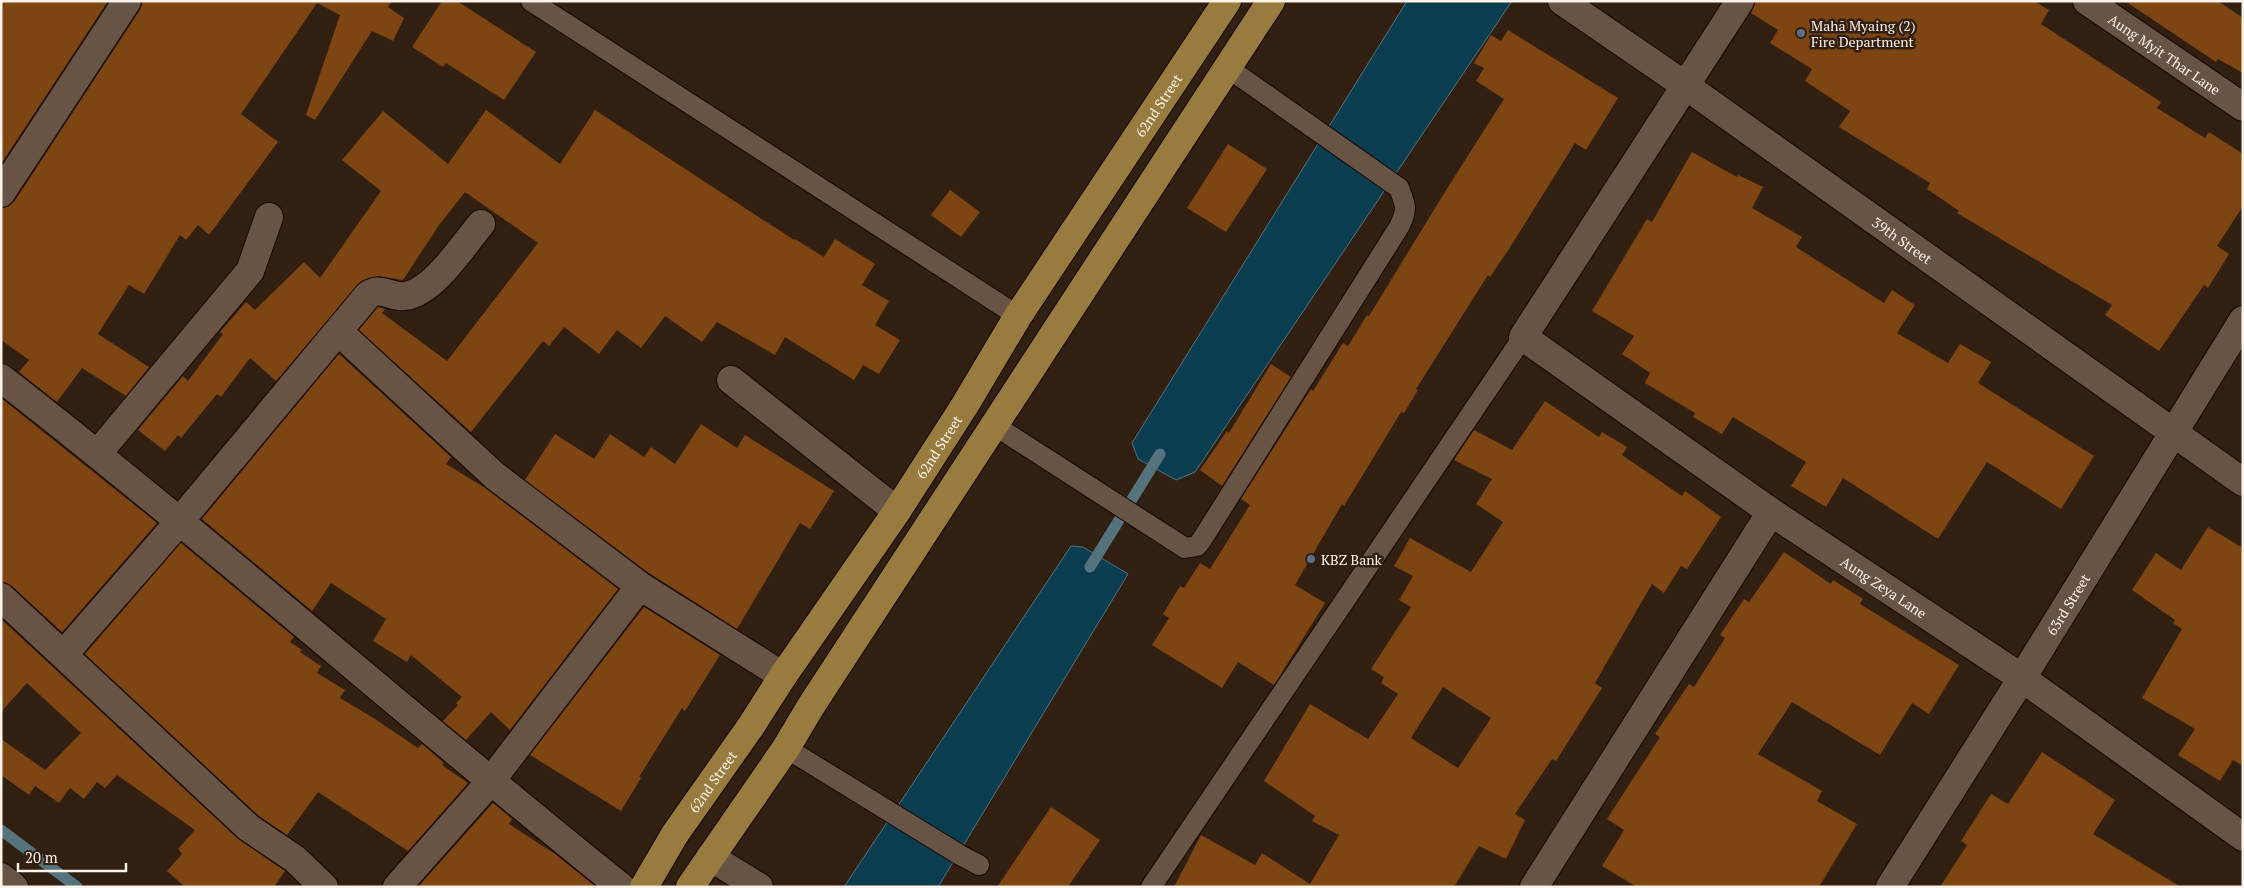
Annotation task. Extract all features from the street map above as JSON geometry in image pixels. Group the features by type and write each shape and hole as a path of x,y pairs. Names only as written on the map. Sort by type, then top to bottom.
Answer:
{"main road":[{"name":"62nd Street","path":"644,887 675,834 897,511 965,405 1018,316 1227,1"},
{"path":"690,887 786,748 811,706 994,424 1271,1"}],"street":[{"path":"1,193 127,1"},
{"name":"39th Street","path":"1562,1 1686,86 2243,482"},
{"path":"1523,337 1740,1"},
{"name":"Aung Myit Thar Lane","path":"2090,2 2243,107"},
{"path":"98,453 250,271 269,217"},
{"path":"64,654 179,522 373,292 378,290 405,296 430,284 480,224"},
{"name":"63rd Street","path":"1890,887 2022,678 2172,432 2243,320"},
{"path":"338,332 495,476 640,586 782,676"},
{"name":"Aung Zeya Lane","path":"1523,337 1771,512 2022,678 2243,837"},
{"path":"1,378 98,453 490,782 621,887"},
{"path":"731,380 897,511"},
{"path":"1534,887 1771,512"},
{"path":"397,887 490,782 640,586"},
{"path":"1,597 249,828 295,859 324,887"},
{"path":"710,857 759,887"},
{"path":"1,876 14,887"}],"lane":[{"path":"531,1 1018,316"},
{"path":"994,424 1185,548 1197,546 1201,541 1406,214 1406,202 1400,188 1228,68"},
{"path":"1151,887 1523,337"},
{"path":"786,748 979,865"}],"water":[{"path":"1407,1 1512,1 1195,472 1176,480 1138,459 1132,443"},
{"path":"1071,546 1083,547 1128,574 938,887 844,887"}],"building":[{"path":"1,1 108,1 1,164"},
{"path":"143,1 392,1 388,7 404,18 393,41 372,31 315,120 306,115 340,15 317,3 241,114 278,142 209,235 198,225 186,240 180,235 144,294 129,285 98,334 149,367 126,396 82,368 57,402 19,372 29,360 1,340 1,208 8,207 14,202 140,10"},
{"path":"442,1 457,1 536,52 504,100 446,63 443,67 412,47"},
{"path":"1756,1 2034,1 2049,10 2041,24 2161,102 2157,108 2205,138 2209,132 2243,154 2243,206 2217,246 2229,254 2208,288 2204,285 2159,351 2105,315 2112,305 1957,213 1959,211 1927,189 1930,183 1839,127 1850,111 1805,81 1812,69 1770,43 1778,30 1751,13"},
{"path":"2125,1 2218,1 2243,18 2243,73 2218,59 2216,62"},
{"path":"1508,30 1618,98 1586,150 1575,143 1509,249 1490,277 1488,275 1416,389 1418,390 1404,413 1401,412 1344,506 1342,504 1295,585 1325,603 1274,685 1238,662 1222,688 1152,645 1169,618 1163,614 1180,586 1184,588 1200,563 1210,569 1250,505 1241,499 1311,389 1313,391 1343,343 1348,346 1367,315 1369,316 1504,99 1476,81 1484,68 1474,63 1491,35 1501,41"},
{"path":"486,110 560,164 595,110 794,240 824,257 835,239 875,264 862,285 889,301 875,325 900,340 879,374 863,365 854,380 785,337 775,355 717,322 702,342 665,316 641,348 617,330 599,354 564,327 549,346 543,341 471,432 359,330 378,307 385,309 382,313 447,361 538,243 465,192 439,225 403,280 378,276 361,281 276,381 250,358 221,397 217,394 181,438 178,435 165,451 138,430 183,376 188,381 223,334 220,332 246,302 255,310 304,262 320,278 381,191 342,160 383,111 448,164"},
{"path":"1228,144 1267,169 1226,232 1187,208"},
{"path":"1692,152 1737,177 1738,175 1763,187 1752,208 1802,237 1796,247 1884,303 1892,290 1915,305 1897,333 1948,363 1960,344 1991,362 1978,383 2094,456 2061,509 1987,462 1938,539 1843,478 1826,507 1791,486 1806,462 1733,417 1722,434 1693,417 1695,413 1645,383 1650,373 1622,354 1634,336 1592,311 1647,219 1652,222"},
{"path":"950,190 980,212 961,237 931,215"},
{"path":"339,354 451,457 446,464 485,488 618,589 510,730 491,712 466,740 443,721 458,705 456,703 462,697 411,655 407,662 373,641 386,619 331,583 312,611 202,519"},
{"path":"1271,364 1291,377 1222,486 1200,470 1227,431 1229,433"},
{"path":"1,398 157,523 62,632 12,586 1,582"},
{"path":"1545,401 1599,437 1602,432 1627,447 1622,455 1682,496 1685,491 1721,517 1687,569 1681,566 1664,593 1652,584 1595,683 1602,688 1556,761 1552,759 1515,814 1525,820 1506,859 1479,846 1454,887 1174,887 1201,835 1255,865 1262,853 1310,884 1339,835 1312,821 1315,816 1264,781 1310,704 1368,739 1398,694 1381,683 1384,677 1371,669 1411,607 1399,600 1413,576 1394,566 1410,538 1471,572 1503,522 1476,504 1492,479 1454,460 1474,430 1512,450","holes":["1443,687 1491,718 1458,768 1411,738"]},
{"path":"701,424 737,448 745,435 834,491 810,529 800,523 737,629 649,573 525,480 555,434 594,459 610,434 644,457 651,447 675,464"},
{"path":"2208,527 2243,548 2243,766 2233,760 2220,781 2178,755 2195,729 2142,698 2182,629 2173,623 2175,620 2132,590 2156,553 2181,570"},
{"path":"181,543 294,637 290,642 302,650 300,652 321,666 317,673 345,690 340,698 418,748 422,744 444,763 442,765 468,783 408,851 318,792 287,835 259,816 85,654"},
{"path":"1784,552 1831,584 1833,580 1863,599 1860,604 1959,665 1929,714 1912,703 1880,755 1792,702 1758,754 1822,791 1817,801 1857,824 1819,887 1637,887 1602,866 1624,830 1607,819 1660,737 1655,734 1689,684 1694,687 1725,638 1720,635 1744,599 1749,602"},
{"path":"644,607 720,655 685,711 682,708 639,777 641,778 621,811 530,755"},
{"path":"1,619 238,839 285,871 274,887 185,887 167,871 182,854 178,849 195,830 117,775 105,788 97,782 84,799 70,788 59,803 35,786 29,795 1,775 1,739 45,770 81,733 27,683 1,712"},
{"path":"2042,752 2115,800 2093,834 2181,887 1940,887 1967,845 1961,841 1991,794 2008,804"},
{"path":"493,803 512,819 509,824 555,854 596,887 418,887"},
{"path":"1051,807 1100,840 1068,887 997,887"}],"waterway":[{"path":"1090,567 1160,454"},
{"path":"1,830 77,887"}],"place":[{"name":"Mahā Myaing (2) Fire Department","path":"1801,33"},
{"name":"KBZ Bank","path":"1311,559"}]}
